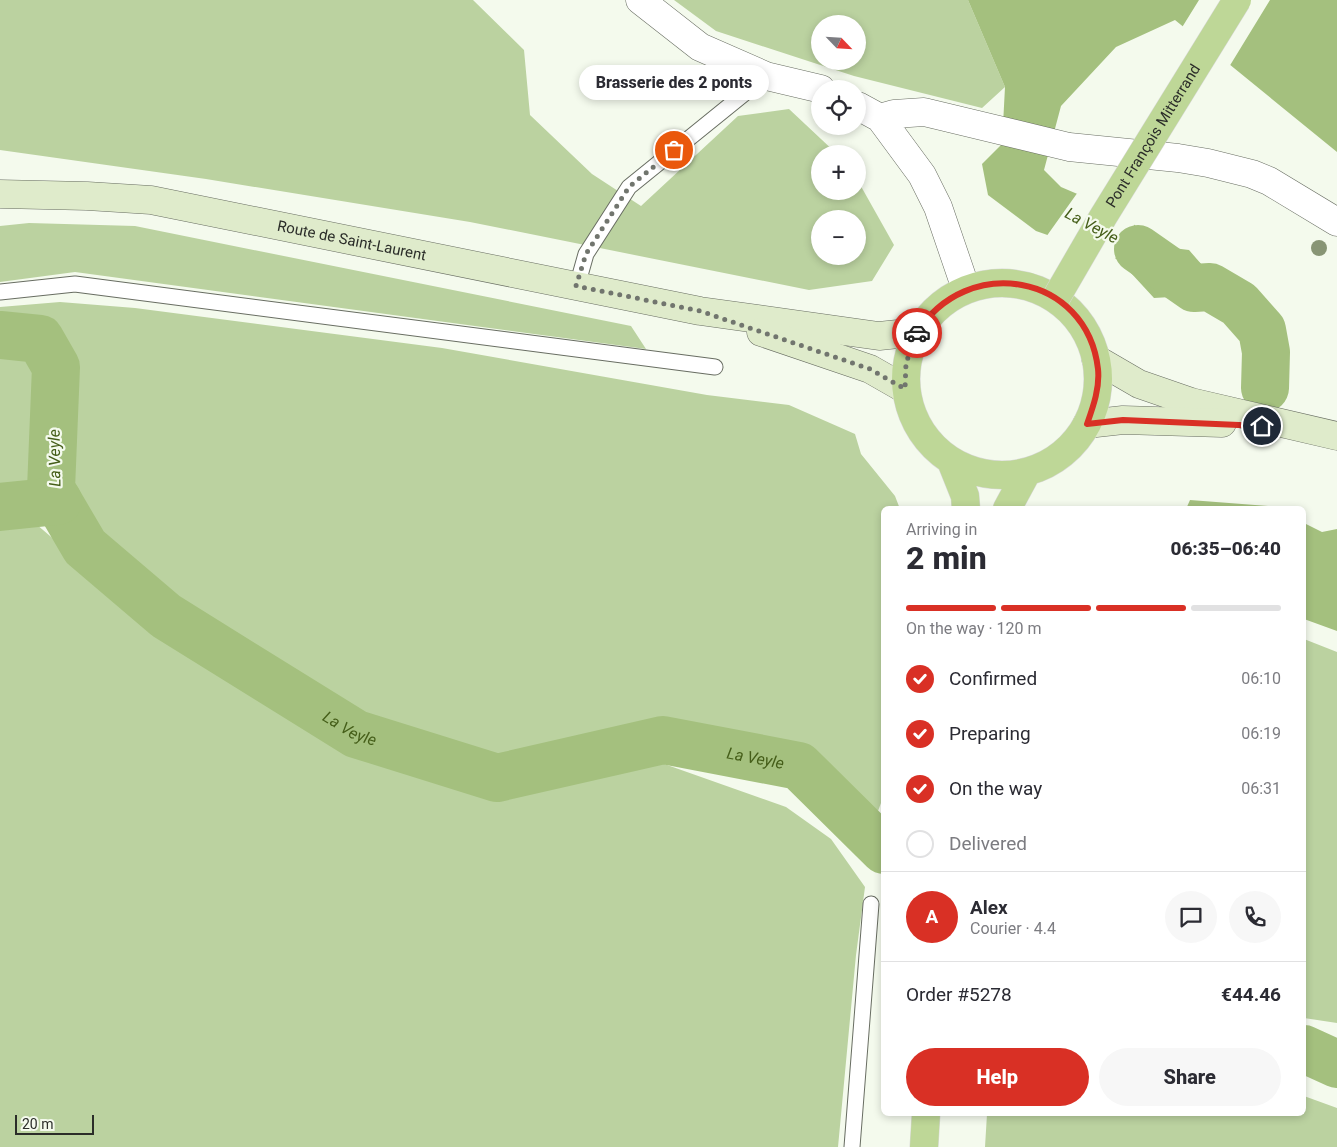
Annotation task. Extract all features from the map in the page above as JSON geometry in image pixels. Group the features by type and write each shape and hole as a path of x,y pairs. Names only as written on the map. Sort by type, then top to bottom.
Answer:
{"main road":[{"name":"Pont François Mitterrand","path":"1056,298 1103,217 1237,0"},
{"name":"Route de Saint-Laurent","path":"0,194 78,195 151,200 700,311 879,336 917,332"},
{"path":"994,282 1022,284 1056,298 1077,317 1091,341 1098,369 1097,397 1087,424 1070,448 1047,464 1027,472 992,476 966,469 943,456 925,438 912,415 905,389 906,363 917,332 938,306 966,289 994,282"},
{"name":"Route de Saint-Laurent","path":"700,311 870,369 905,389"},
{"path":"1096,359 1139,384 1191,402 1337,436"},
{"path":"1087,424 1123,420 1299,428"},
{"path":"951,461 965,496 966,506"},
{"path":"1008,506 1011,497 1027,472"},
{"path":"924,1147 926,1116"}],"street":[{"path":"640,0 700,48 766,76 811,87"},
{"path":"869,112 894,114 924,112 1069,147 1178,158 1252,174 1269,181 1337,222"},
{"path":"869,112 922,175 938,207 966,289"}],"lane":[{"path":"576,286 586,254 629,187 766,76"},
{"path":"0,292 75,284 715,367"},
{"path":"852,1147 871,904"}],"shaded area":[{"path":"0,0 473,0 524,50 530,115 592,174 641,206 738,116 789,109 811,130 811,135 817,135 827,145 811,145 811,200 866,200 866,195 894,245 872,281 809,290 470,222 206,179 0,150"},
{"path":"674,0 968,0 1005,87 982,108 836,70 866,70 866,15 811,15 811,62 716,31"},
{"path":"29,223 135,226 631,326 646,349 75,272 0,282 0,226"},
{"path":"60,302 135,308 442,348 707,395 789,405 855,434 861,454 895,496 899,506 881,506 881,803 878,811 802,758 663,729 500,761 364,720 270,669 101,535 72,487 31,483 0,488 0,307"},
{"path":"36,524 182,649 349,748 499,796 653,760 786,807 831,839 865,887 856,955 838,1147 0,1147 0,527"},
{"path":"1306,640 1337,652 1337,1023 1306,1018"},
{"path":"1306,1097 1337,1108 1337,1147 985,1147 987,1116 1306,1116"}],"water":[{"path":"968,0 1337,0 1337,152 1175,20 1116,47 1061,106 1044,170 1061,187 1122,213 1157,246 1189,250 1202,265 1187,296 1154,298 1119,260 1036,231 988,195 982,164 1002,144 1005,87"},
{"path":"1190,500 1268,506 1187,506"},
{"path":"1306,524 1322,532 1337,529 1337,631 1306,620"}],"pier":[{"path":"1199,0 1270,0 1229,67 1181,29"},
{"path":"1078,192 1123,211 1136,222 1114,261 1046,237"}],"waterway":[{"name":"La Veyle","path":"1138,249 1194,288 1210,287 1239,304 1262,330 1266,352 1265,388"},
{"name":"La Veyle","path":"0,335 40,339 56,367 51,489 85,547 166,616 356,734 497,778 663,740 799,766 881,847"},
{"path":"0,507 58,501"},
{"name":"La Veyle","path":"1306,1050 1337,1064"}],"way so far":[{"path":"674,150 629,187 586,254 576,286 700,311 870,369 905,389 906,363 917,333"}],"place":[{"name":"Brasserie des 2 ponts","path":"674,150"}],"route":[{"path":"917,333 938,306 966,289 994,282 1022,284 1056,298 1067,307 1077,317 1091,341 1098,369 1097,397 1087,424 1123,420 1188,421 1262,426"}]}
